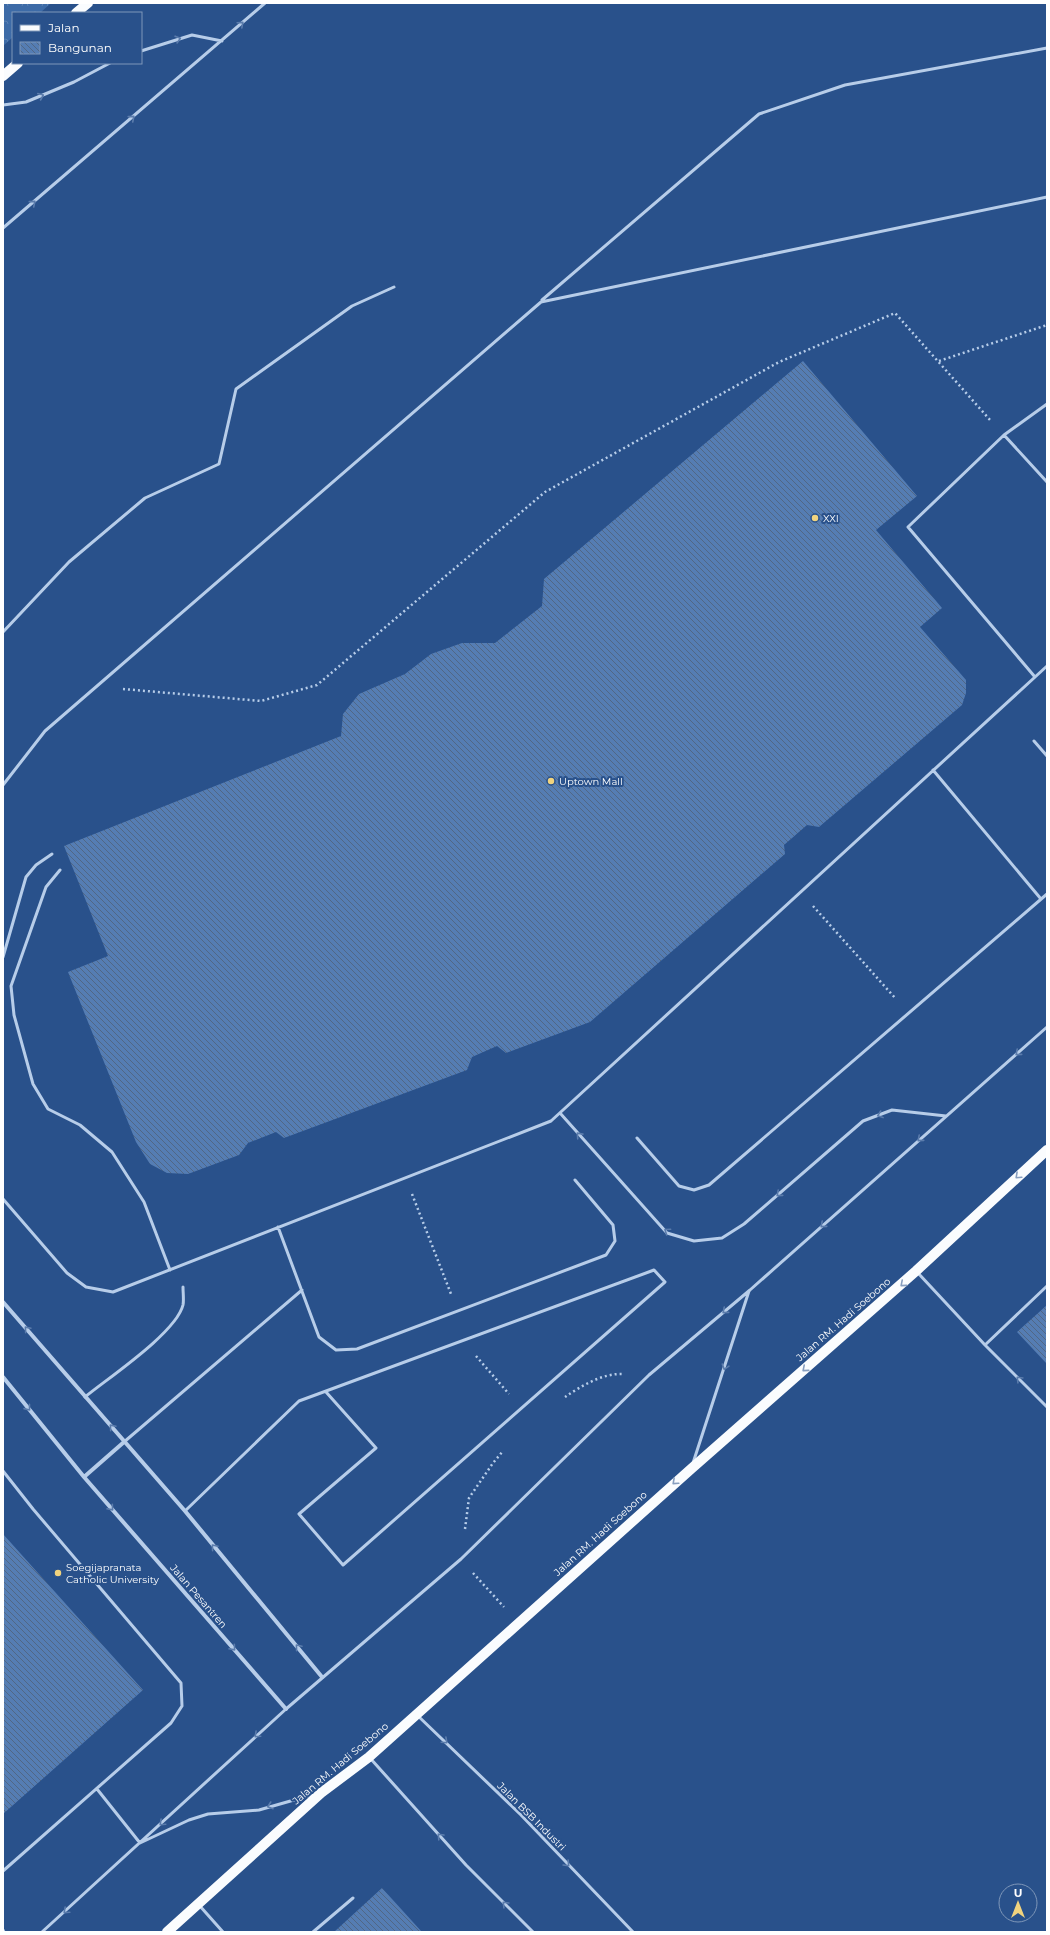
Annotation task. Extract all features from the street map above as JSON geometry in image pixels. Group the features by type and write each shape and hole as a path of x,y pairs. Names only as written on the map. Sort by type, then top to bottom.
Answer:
{"main road":[{"path":"77,12 88,3"},
{"path":"3,76 17,64"},
{"name":"Jalan RM. Hadi Soebono","path":"167,1932 321,1793 369,1757 691,1468 916,1272 1047,1150"}],"street":[{"path":"3,1302 185,1512 322,1677"},
{"name":"Jalan Pesantren","path":"3,1377 84,1477 286,1709"},
{"path":"84,1477 124,1442"}],"lane":[{"path":"3,228 265,3"},
{"path":"142,51 192,35 222,41"},
{"path":"3,785 45,731 759,114 845,85 1047,48"},
{"path":"3,105 26,102 74,82 108,64"},
{"path":"541,302 1047,197"},
{"path":"3,632 69,562 145,498 219,464 236,389 352,306 394,287"},
{"path":"1035,677 908,527 1004,435 1047,404"},
{"path":"1004,435 1047,482"},
{"path":"3,1198 66,1273 86,1287 113,1292 551,1121 1047,666"},
{"path":"1034,741 1047,756"},
{"path":"934,770 1041,899"},
{"path":"3,957 26,877 36,866 52,854"},
{"path":"60,870 46,887 11,986 14,1015 33,1084 48,1109 80,1125 112,1152 144,1202 170,1270"},
{"path":"637,1138 679,1186 694,1190 709,1185 1047,894"},
{"path":"42,1932 286,1709 461,1559 649,1375 750,1290 1047,1028"},
{"path":"560,1112 667,1233 694,1241 722,1238 744,1224 863,1121 892,1110 946,1116"},
{"path":"278,1227 319,1337 336,1350 357,1349 606,1255 615,1241 613,1225 575,1180"},
{"path":"185,1512 299,1401 654,1270 665,1282 343,1565 299,1514 376,1448 326,1392"},
{"path":"916,1272 985,1345 1047,1407"},
{"path":"985,1345 1047,1286"},
{"path":"85,1397 159,1338 175,1320 183,1305 183,1287"},
{"path":"124,1442 302,1290"},
{"path":"691,1468 750,1290"},
{"path":"3,1471 33,1509 181,1683 182,1706 171,1723 3,1871"},
{"name":"Jalan BSB Industri","path":"416,1714 521,1815 633,1932"},
{"path":"369,1757 466,1865 533,1932"},
{"path":"97,1789 140,1843"},
{"path":"140,1843 189,1820 208,1814 259,1810 321,1793"},
{"path":"313,1932 353,1898"},
{"path":"197,1904 223,1932"}],"path":[{"path":"97,687 261,701 316,685 545,492 779,362 895,314 939,361 1004,435"},
{"path":"939,361 1047,325"},
{"path":"800,892 908,1013"}],"green space":[{"path":"3,3 51,3 41,12 12,12 12,38 3,46"}],"building":[{"name":"Uptown Mall","path":"803,361 917,496 876,530 942,608 920,627 966,680 966,693 962,705 819,827 807,825 784,845 785,854 590,1022 506,1053 497,1046 472,1057 467,1070 284,1138 276,1132 248,1143 239,1155 188,1174 167,1173 150,1164 136,1142 68,972 108,956 64,846 341,736 343,714 359,694 405,674 431,654 462,643 495,643 542,606 544,579"},
{"path":"1047,1305 1047,1364 1017,1332"},
{"path":"3,1534 143,1690 3,1814"},
{"path":"382,1888 422,1932 334,1932"}],"place":[{"name":"XXI","path":"815,518"},
{"name":"Uptown Mall","path":"551,781"},
{"name":"Soegijapranata Catholic University","path":"58,1573"}]}
